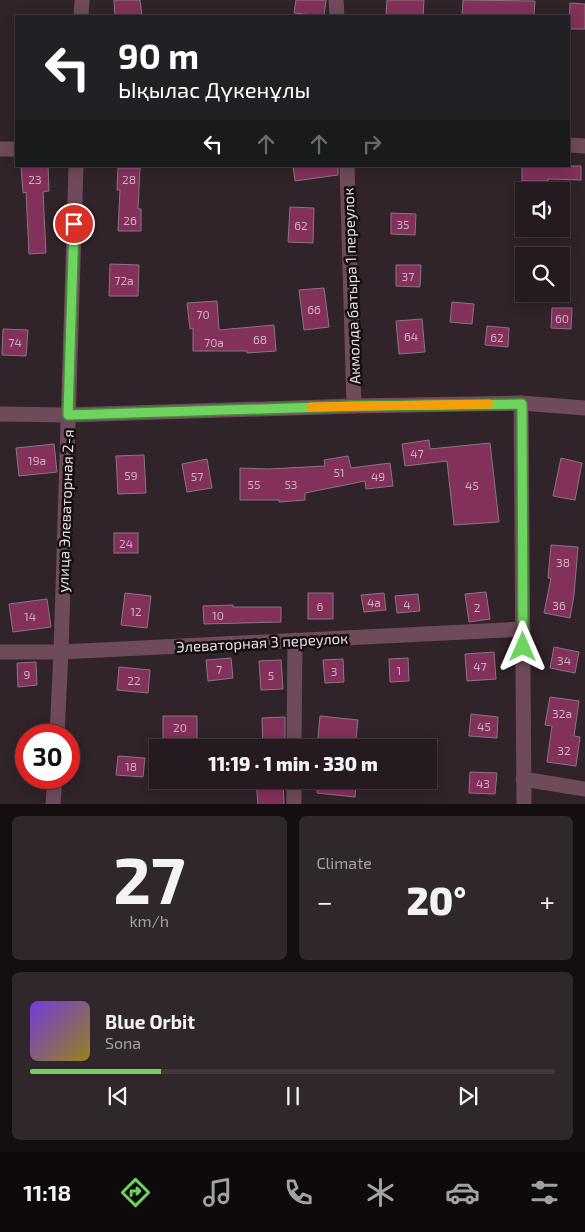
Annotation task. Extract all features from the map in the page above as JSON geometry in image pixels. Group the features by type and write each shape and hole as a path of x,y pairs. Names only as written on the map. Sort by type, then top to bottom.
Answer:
{"street":[{"path":"81,15 82,0"},
{"path":"336,0 337,15"},
{"path":"570,145 585,146"},
{"path":"0,149 15,149"},
{"name":"улица Элеваторная 2-я","path":"58,724 76,167"},
{"name":"Акмолда батыра 1 переулок","path":"347,167 354,406"},
{"path":"0,414 68,415 354,406 522,404 585,408"},
{"path":"522,404 524,804"},
{"name":"Элеваторная 3 переулок","path":"0,652 61,652 523,629"},
{"path":"294,739 295,640"},
{"path":"523,779 585,789"},
{"path":"53,804 54,789"},
{"path":"294,789 294,804"}],"building":[{"path":"114,0 140,0 142,15 115,15"},
{"path":"296,0 326,0 324,15 294,13"},
{"path":"387,0 424,0 423,15 386,15"},
{"path":"463,0 535,1 534,15 462,15"},
{"path":"570,3 585,4 585,29 570,29"},
{"path":"581,166 581,180 548,179 548,181 522,181 522,167"},
{"path":"21,167 48,167 49,191 43,192 46,253 29,254 26,192 23,193"},
{"path":"293,167 338,167 338,175 295,181"},
{"path":"118,168 140,168 138,209 141,209 141,231 118,231 120,190 117,190"},
{"path":"290,207 314,208 313,243 288,242"},
{"path":"391,213 416,214 415,235 391,234"},
{"path":"110,264 139,265 138,296 109,296"},
{"path":"396,265 421,265 420,287 396,286"},
{"path":"324,288 329,327 304,330 299,290"},
{"path":"217,301 219,330 274,325 276,351 247,353 247,351 193,351 193,328 190,329 187,303"},
{"path":"452,302 474,304 472,324 450,322"},
{"path":"552,308 572,308 571,329 551,328"},
{"path":"422,319 425,352 399,354 396,321"},
{"path":"487,326 509,328 508,347 485,345"},
{"path":"3,329 28,330 26,356 2,355"},
{"path":"429,440 430,449 490,443 499,522 454,525 447,461 405,466 402,444"},
{"path":"54,444 57,472 19,476 16,448"},
{"path":"144,455 146,493 118,494 116,456"},
{"path":"348,456 351,468 390,463 393,486 366,489 365,481 305,493 305,500 279,502 279,500 240,500 240,468 268,469 325,466 324,460"},
{"path":"561,458 582,463 575,500 553,496"},
{"path":"207,459 212,488 187,492 182,464"},
{"path":"114,533 138,533 138,553 114,553"},
{"path":"551,545 578,547 570,618 544,613 551,578 548,578"},
{"path":"486,592 490,619 469,622 465,594"},
{"path":"125,593 151,596 147,628 121,625"},
{"path":"308,593 333,593 333,619 308,619"},
{"path":"384,593 386,610 364,612 361,595"},
{"path":"418,594 420,611 397,613 395,596"},
{"path":"47,599 51,627 13,632 9,604"},
{"path":"233,605 233,607 281,607 281,622 204,624 203,606"},
{"path":"554,647 579,652 575,673 550,668"},
{"path":"494,652 496,679 467,681 465,654"},
{"path":"231,658 233,678 208,681 206,660"},
{"path":"408,658 409,681 390,682 389,659"},
{"path":"343,659 344,682 325,683 323,660"},
{"path":"281,660 283,689 261,690 259,661"},
{"path":"36,662 37,685 18,687 17,663"},
{"path":"119,667 150,670 148,693 117,690"},
{"path":"550,697 579,701 574,736 580,737 576,766 547,762 552,726 545,725"},
{"path":"471,714 498,717 497,738 469,736"},
{"path":"163,716 197,716 197,739 163,739"},
{"path":"320,716 358,720 356,739 318,739"},
{"path":"285,717 285,739 263,739 262,718"},
{"path":"118,756 145,758 143,777 116,775"},
{"path":"470,772 497,773 495,794 469,793"},
{"path":"257,789 283,789 284,804 258,804"},
{"path":"317,789 355,789 355,797 317,793"}],"slow traffic":[{"path":"311,407 489,404"}],"route":[{"path":"74,224 68,415 354,406 522,404 523,647"}]}
